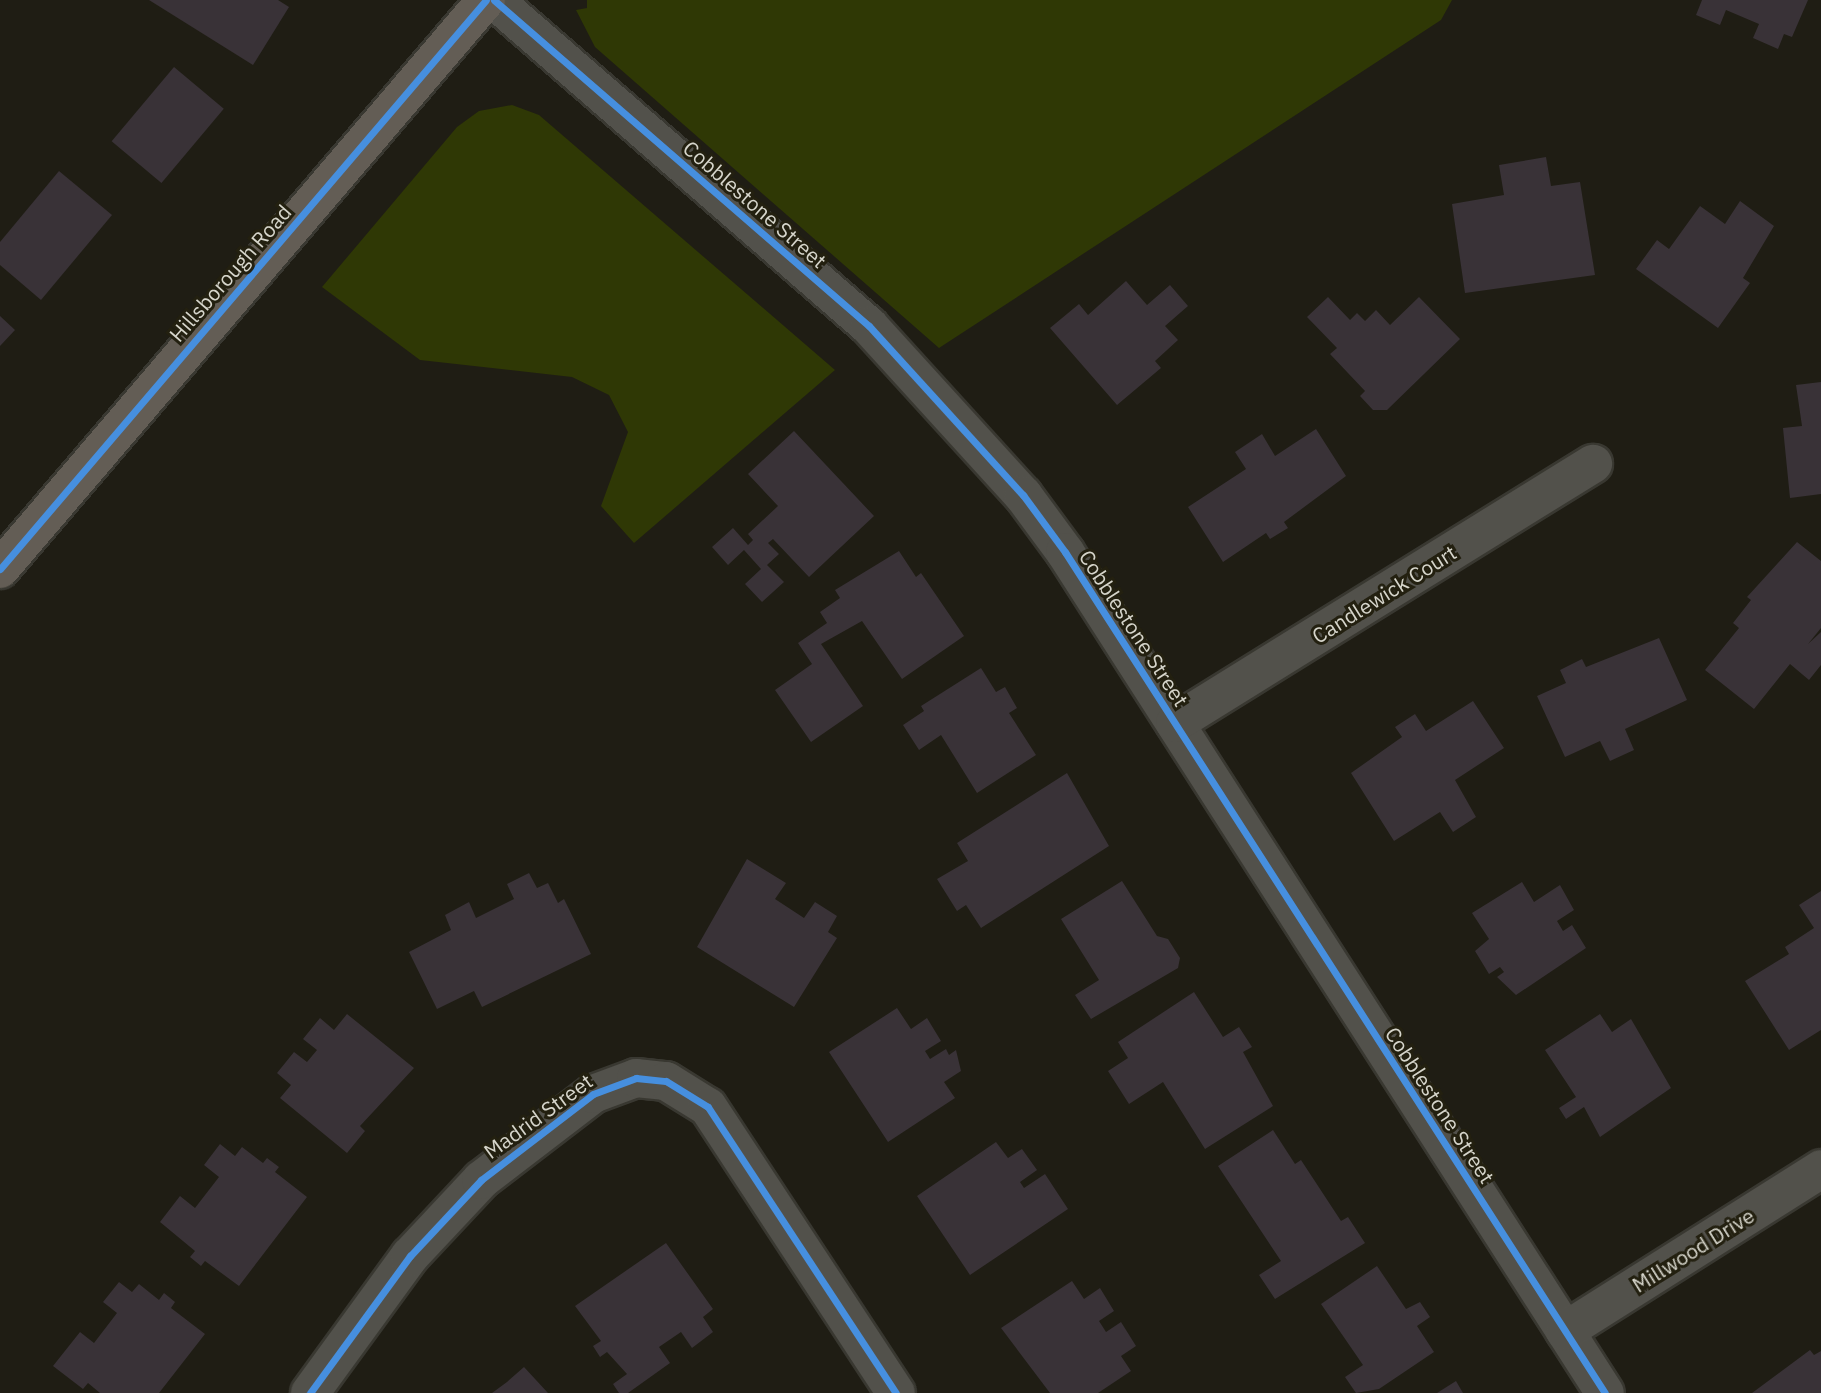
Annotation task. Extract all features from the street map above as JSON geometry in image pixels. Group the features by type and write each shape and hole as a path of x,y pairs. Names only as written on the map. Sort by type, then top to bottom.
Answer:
{"main road":[{"name":"Hillsborough Road","path":"0,569 486,0"}],"street":[{"name":"Cobblestone Street","path":"494,0 869,326 928,386 1065,552 1605,1393"},
{"name":"Candlewick Court","path":"1175,723 1593,464"},
{"name":"Madrid Street","path":"310,1393 410,1256 481,1180 593,1094 636,1077 666,1080 694,1095 728,1131 896,1393"},
{"name":"Millwood Drive","path":"1565,1331 1821,1169"}],"green space":[{"path":"587,0 1452,0 1441,20 939,348 595,47 576,10 587,8"},
{"path":"512,105 539,115 835,370 634,543 601,506 628,432 609,395 572,377 420,360 322,287 457,127 479,111"}],"building":[{"path":"149,0 278,0 289,7 253,65"},
{"path":"1702,0 1808,0 1792,37 1784,34 1778,49 1753,38 1759,24 1726,10 1720,25 1696,15"},
{"path":"174,67 224,109 161,183 112,141"},
{"path":"1546,157 1551,186 1580,182 1595,275 1465,293 1452,204 1504,195 1499,165"},
{"path":"59,171 112,215 41,300 0,265 0,242"},
{"path":"1740,201 1774,226 1743,278 1750,283 1718,328 1636,269 1657,240 1669,249 1700,206 1725,224"},
{"path":"1126,281 1147,305 1170,285 1188,306 1165,326 1178,340 1155,361 1161,368 1117,405 1050,328 1079,304 1088,315"},
{"path":"1328,297 1350,320 1357,313 1365,321 1376,310 1390,325 1419,297 1460,339 1387,410 1373,410 1360,396 1365,391 1330,354 1337,348 1307,317"},
{"path":"0,316 15,330 0,346"},
{"path":"1821,382 1821,494 1790,498 1783,428 1802,426 1796,385"},
{"path":"1316,429 1346,476 1284,522 1288,528 1270,539 1266,533 1223,562 1188,507 1246,469 1235,452 1262,434 1275,456"},
{"path":"794,431 874,516 809,577 773,539 768,543 779,554 767,565 784,582 762,602 745,584 761,569 744,550 728,565 712,547 733,528 748,545 753,540 748,534 778,506 748,474"},
{"path":"1797,542 1821,561 1821,628 1808,644 1821,632 1821,665 1809,680 1790,664 1754,709 1705,670 1739,628 1733,623 1751,600 1747,597"},
{"path":"899,551 916,577 921,573 964,636 902,679 862,621 821,644 863,706 811,742 775,690 812,664 798,643 827,623 820,612 840,598 835,590"},
{"path":"1659,638 1687,700 1625,729 1634,750 1610,761 1600,741 1565,757 1537,696 1566,683 1560,670 1582,659 1586,667"},
{"path":"981,668 996,692 1005,687 1017,708 1009,713 1036,755 977,793 941,735 919,750 903,725 924,711 921,706"},
{"path":"1473,701 1504,748 1455,780 1476,817 1453,832 1440,812 1394,841 1351,773 1402,737 1395,727 1415,714 1426,731"},
{"path":"1067,773 1109,846 981,928 966,905 957,911 937,879 968,861 957,843"},
{"path":"747,859 786,883 775,899 804,918 815,902 837,916 828,932 837,938 794,1007 697,947"},
{"path":"529,873 537,888 548,883 558,903 564,899 591,954 482,1007 474,991 437,1009 409,952 451,930 445,915 469,902 476,918 514,899 507,884"},
{"path":"1122,881 1157,936 1168,939 1180,958 1178,968 1091,1019 1075,995 1099,980 1061,919"},
{"path":"1522,882 1534,902 1560,885 1574,910 1557,921 1563,931 1572,925 1586,948 1516,995 1497,977 1504,972 1500,967 1489,974 1475,951 1489,939 1472,913"},
{"path":"1821,891 1821,1030 1789,1050 1745,981 1789,954 1785,947 1814,928 1799,905"},
{"path":"1194,992 1223,1037 1239,1027 1252,1047 1243,1052 1273,1106 1205,1149 1163,1082 1129,1104 1108,1071 1128,1058 1118,1042"},
{"path":"897,1008 911,1029 927,1018 941,1041 925,1051 930,1059 946,1049 949,1055 956,1050 961,1071 944,1082 955,1098 888,1142 829,1052"},
{"path":"347,1014 414,1068 360,1126 365,1131 347,1153 280,1098 291,1085 277,1073 294,1052 307,1062 317,1050 303,1039 320,1018 334,1030"},
{"path":"1600,1014 1612,1032 1631,1019 1671,1088 1600,1137 1584,1107 1566,1119 1559,1108 1576,1097 1545,1050"},
{"path":"1273,1130 1295,1164 1301,1160 1341,1221 1348,1217 1365,1243 1275,1299 1259,1275 1281,1261 1218,1166"},
{"path":"996,1142 1008,1158 1022,1149 1037,1170 1020,1182 1024,1188 1045,1174 1068,1209 970,1275 917,1196"},
{"path":"220,1144 235,1156 242,1147 263,1163 267,1158 279,1167 275,1172 307,1197 239,1286 205,1261 201,1266 190,1257 195,1251 160,1222 180,1196 195,1208 219,1177 204,1165"},
{"path":"666,1243 713,1309 703,1317 713,1332 692,1348 681,1332 659,1347 670,1363 628,1393 619,1393 613,1384 627,1374 607,1352 600,1357 593,1346 601,1341 575,1306"},
{"path":"1377,1266 1406,1309 1420,1302 1430,1317 1417,1326 1434,1352 1379,1389 1356,1393 1345,1377 1363,1365 1321,1304"},
{"path":"1072,1281 1084,1299 1100,1288 1114,1311 1099,1321 1106,1332 1121,1322 1136,1346 1121,1356 1131,1371 1098,1393 1050,1393 1001,1328"},
{"path":"119,1282 132,1292 139,1284 159,1300 164,1293 175,1302 171,1308 205,1334 159,1393 100,1393 88,1383 83,1389 53,1366 80,1332 94,1343 117,1313 103,1302"},
{"path":"1810,1350 1814,1355 1821,1351 1821,1393 1752,1393"},
{"path":"524,1367 548,1393 492,1393 507,1382"},
{"path":"1456,1381 1463,1393 1437,1393"}],"cycle path":[{"path":"0,569 486,0"},
{"path":"494,0 869,326 1023,495 1065,552 1605,1393"},
{"path":"310,1393 410,1256 481,1180 593,1094 636,1078 666,1081 708,1107 896,1393"}]}
